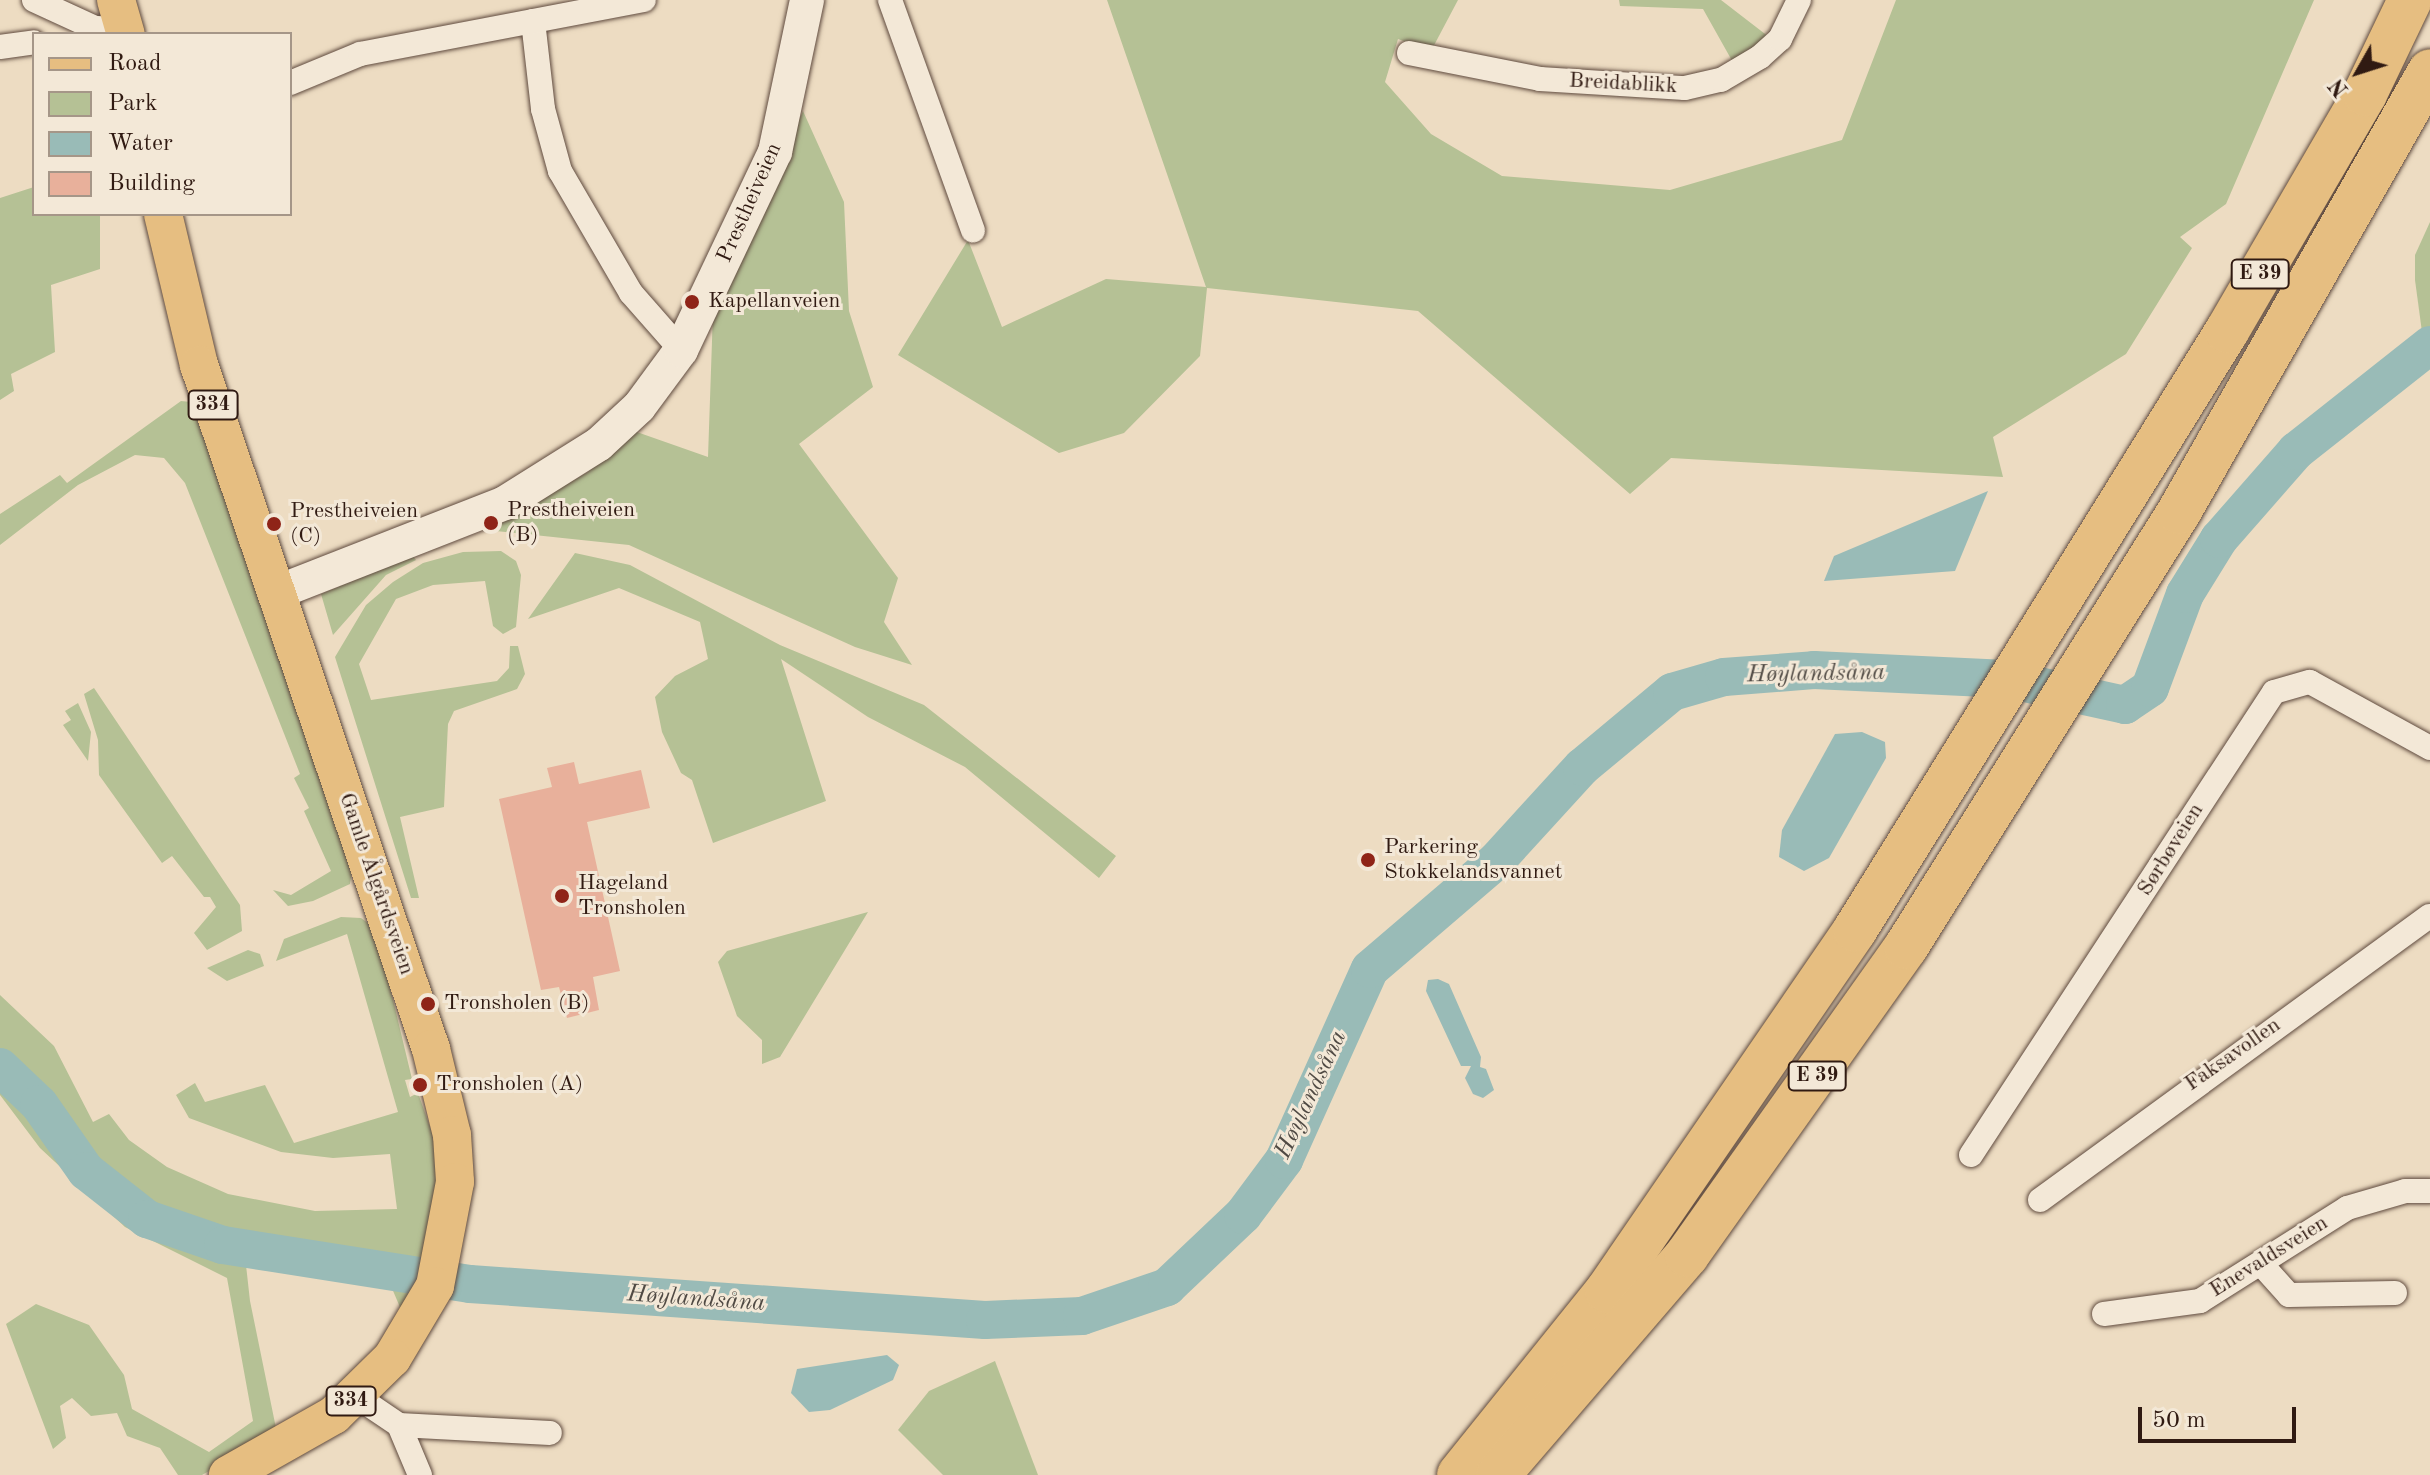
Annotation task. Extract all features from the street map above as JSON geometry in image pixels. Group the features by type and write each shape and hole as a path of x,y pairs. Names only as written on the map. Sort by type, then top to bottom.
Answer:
{"highway":[{"name":"E 39","path":"1622,1304 1921,817 2098,542 2365,94 2410,0"},
{"name":"E 39","path":"1459,1475 1592,1340 1820,1072 1984,826 2152,556 2430,71"},
{"name":"E 39","path":"1498,1475 1592,1340"}],"main road":[{"name":"Gamle Ålgårdsveien","path":"163,216 191,337 444,1095 455,1182 439,1274 407,1338 356,1396 293,1442 228,1475"}],"street":[{"path":"34,0 109,25"},
{"path":"292,82 360,54 644,0"},
{"name":"Prestheiveien","path":"278,592 505,503 555,476 639,407 681,350 775,152 807,0"},
{"path":"890,0 973,230"},
{"name":"Breidablikk","path":"1409,53 1540,79 1685,88 1721,80 1760,57 1780,39 1799,0"},
{"path":"533,21 543,109 560,171 631,293 681,350"},
{"path":"0,47 32,42"},
{"name":"Sørbøveien","path":"1971,1155 2274,692 2310,682 2430,748"},
{"name":"Faksavollen","path":"2040,1200 2430,916"},
{"name":"Enevaldsveien","path":"2104,1314 2181,1307 2262,1265 2347,1208 2405,1191 2430,1191"},
{"path":"2262,1265 2289,1295 2395,1293"},
{"path":"356,1396 399,1425 550,1433"},
{"path":"399,1425 420,1475"}],"green space":[{"path":"1107,0 1458,0 1431,51 1398,39 1385,82 1431,134 1502,176 1670,190 1842,140 1896,0 2314,0 2226,204 2180,237 2192,248 2126,354 1993,437 2003,477 1671,458 1630,494 1418,311 1207,288 1200,356 1124,433 1059,453 898,355 968,240 1002,327 1106,279 1206,287"},
{"path":"1619,0 1721,0 1769,37 1735,66 1703,9 1620,6"},
{"path":"803,111 844,202 849,311 873,387 799,444 898,578 884,622 912,665 855,647 629,545 487,530 588,472 634,431 708,457 713,312"},
{"path":"32,188 32,216 100,216 100,269 51,285 55,352 11,374 14,391 0,400 0,198"},
{"path":"2430,222 2430,340 2422,332 2415,255"},
{"path":"181,401 191,402 354,858 350,884 313,901 288,906 273,890 291,895 331,871 304,811 309,808 294,778 300,774 185,483 164,458 135,455 78,485 0,545 0,514 60,475 67,483"},
{"path":"501,551 516,561 521,575 516,627 503,634 493,626 485,581 433,585 396,599 359,664 371,700 497,681 509,668 510,646 518,646 525,674 517,689 454,711 448,724 444,807 400,817 419,898 411,898 335,657 366,605 393,582 423,563 463,552"},
{"path":"575,553 630,565 780,645 924,705 1116,856 1099,878 965,767 868,717 781,659 826,801 713,843 692,780 681,773 662,732 655,697 675,676 708,659 700,622 619,588 528,619"},
{"path":"413,556 416,560 386,575 333,635 321,594"},
{"path":"94,688 240,905 242,931 207,950 194,933 216,907 210,897 204,897 172,856 162,863 99,775 98,740 84,694"},
{"path":"78,703 91,732 88,761 63,725 71,720 65,711"},
{"path":"868,912 780,1057 762,1064 762,1040 737,1016 718,962 727,951"},
{"path":"341,917 361,918 376,929 412,1079 405,1080 410,1097 418,1093 440,1155 431,1247 402,1312 391,1286 255,1259 246,1265 250,1301 277,1433 202,1475 178,1475 160,1448 127,1436 117,1413 91,1416 72,1398 60,1406 66,1438 53,1449 6,1324 36,1304 89,1325 124,1375 132,1409 209,1452 253,1421 227,1278 125,1227 40,1148 0,1095 0,995 54,1046 93,1122 109,1114 129,1140 167,1167 228,1194 315,1211 397,1209 390,1154 333,1158 281,1152 189,1118 176,1095 195,1083 205,1102 265,1085 294,1143 398,1112 347,934 276,961 284,939"},
{"path":"248,950 260,954 264,966 227,981 207,968"},
{"path":"995,1361 1038,1475 943,1475 898,1430 929,1391"}],"water":[{"path":"1988,491 1955,571 1824,581 1834,556"},
{"path":"1862,732 1885,742 1886,758 1829,858 1804,871 1779,857 1782,830 1835,734"},
{"path":"1438,979 1449,984 1481,1057 1480,1067 1486,1069 1494,1090 1483,1098 1473,1094 1465,1078 1471,1066 1461,1066 1426,991 1428,980"},
{"path":"887,1355 899,1365 893,1380 830,1410 809,1412 791,1393 797,1369"}],"building":[{"name":"Hageland Tronsholen","path":"574,762 579,784 641,770 650,808 587,822 620,971 593,977 599,1010 567,1018 559,987 541,990 499,799 552,787 547,768"}],"waterway":[{"name":"Høylandsåna","path":"0,1067 39,1104 86,1171 147,1219 223,1245 470,1284 985,1320 1082,1316 1167,1287 1243,1215 1284,1160 1370,969 1497,860 1582,767 1672,692 1724,677 1814,670 2007,679 2125,705 2150,688 2185,594 2219,539 2296,451 2430,345"}],"place":[{"name":"Kapellanveien","path":"692,302"},
{"name":"Prestheiveien (B)","path":"491,523"},
{"name":"Prestheiveien (C)","path":"274,524"},
{"name":"Parkering Stokkelandsvannet","path":"1368,860"},
{"name":"Hageland Tronsholen","path":"562,896"},
{"name":"Tronsholen (B)","path":"428,1004"},
{"name":"Tronsholen (A)","path":"420,1085"}]}
